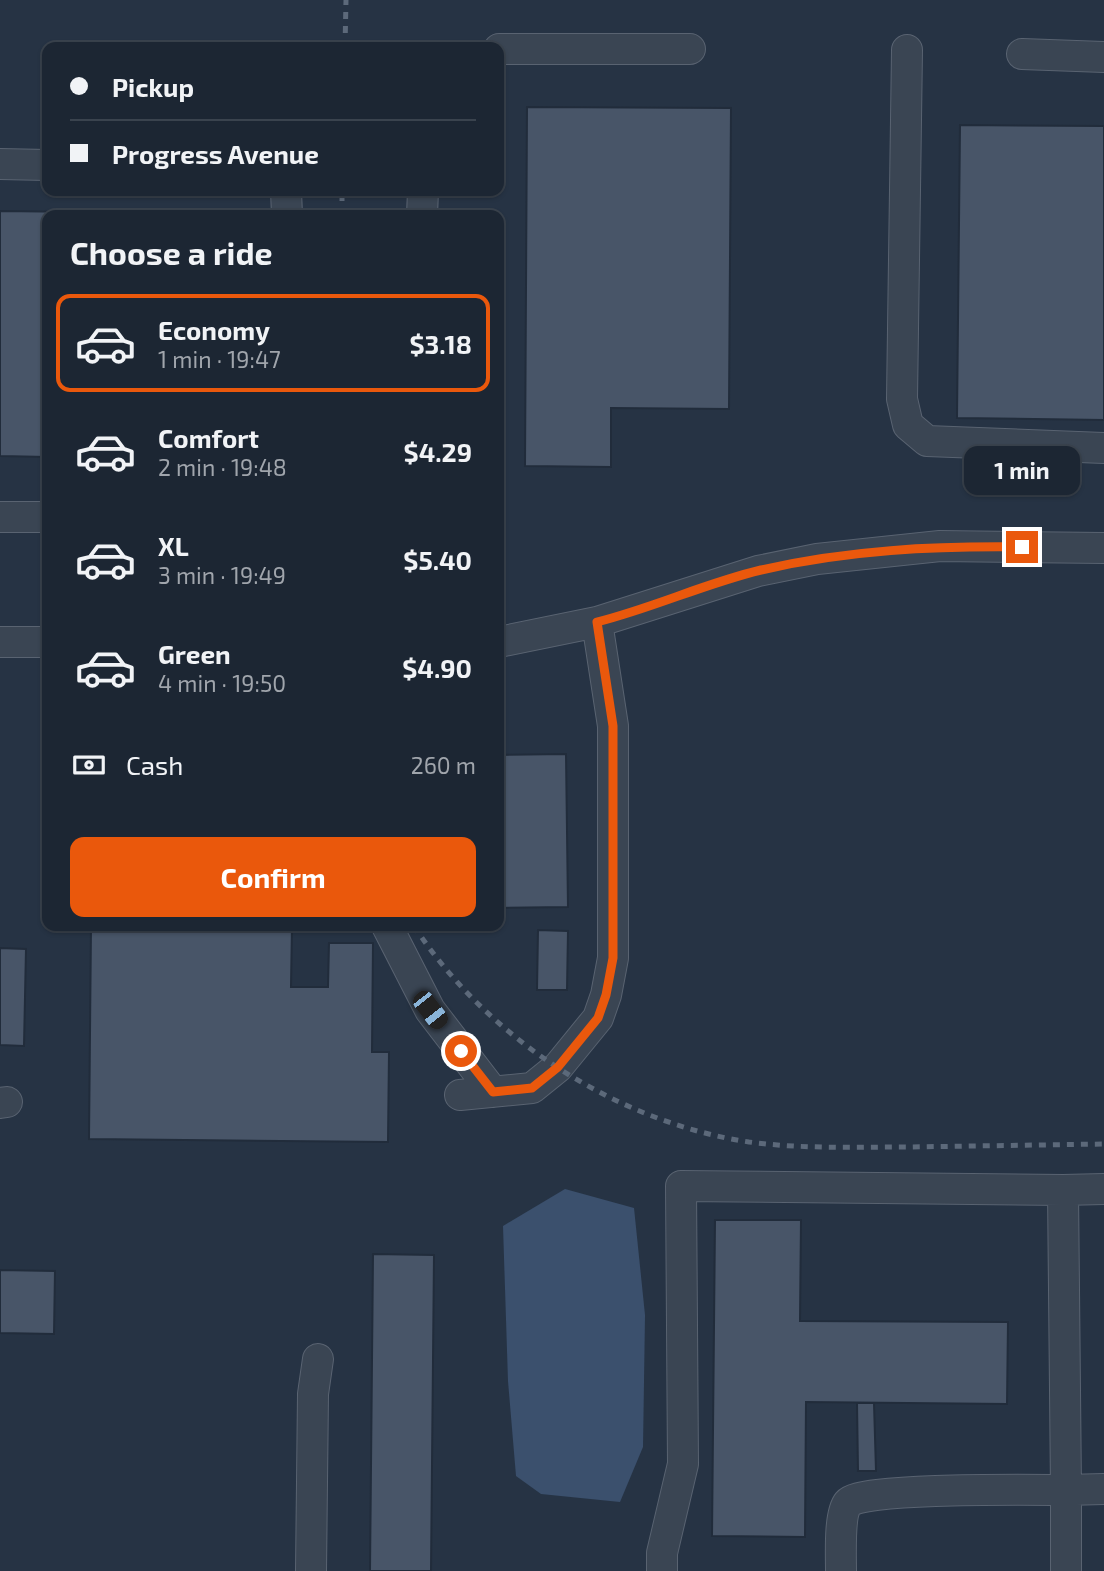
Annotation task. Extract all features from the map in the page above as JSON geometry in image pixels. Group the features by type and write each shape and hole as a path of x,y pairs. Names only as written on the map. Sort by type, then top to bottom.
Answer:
{"street":[{"path":"504,48 690,48"},
{"path":"907,50 902,398 908,425 927,441 1104,448"},
{"path":"1022,54 1104,57"},
{"path":"0,164 42,165"},
{"path":"0,517 42,517"},
{"path":"504,641 597,622 758,571 817,559 940,546 1104,548"},
{"path":"460,1095 532,1088 558,1067 598,1018 606,995 613,958 613,726 597,622"},
{"path":"0,642 42,642"},
{"path":"390,931 430,1010 493,1092"},
{"path":"663,1571 662,1553 683,1464 681,1186 1104,1189"},
{"path":"1063,1189 1066,1571"},
{"path":"312,1571 313,1394 318,1359"},
{"path":"841,1571 843,1514 847,1503 856,1496 1104,1489"}],"water":[{"path":"565,1189 634,1208 645,1315 643,1447 620,1502 541,1494 516,1476 508,1381 503,1226"}],"building":[{"path":"527,107 731,108 729,409 611,408 611,467 525,466"},
{"path":"960,125 1104,126 1104,420 957,418"},
{"path":"0,211 42,211 42,457 0,456"},
{"path":"566,754 568,907 504,908 504,755"},
{"path":"538,930 568,931 567,990 537,990"},
{"path":"91,931 292,931 291,987 328,987 329,943 373,943 372,1052 389,1052 388,1142 89,1139"},
{"path":"0,948 26,949 24,1046 0,1045"},
{"path":"715,1220 801,1220 800,1321 1008,1322 1007,1404 806,1402 805,1537 712,1536"},
{"path":"373,1254 434,1255 431,1571 370,1571"},
{"path":"0,1270 55,1271 54,1334 0,1333"},
{"path":"857,1403 874,1403 876,1471 858,1471"}],"railway":[{"path":"345,42 346,0"},
{"path":"342,196 342,210"},
{"path":"418,931 444,967 478,1004 517,1038 559,1068 604,1094 651,1116 699,1132 749,1142 808,1147 1104,1144"}],"route":[{"path":"461,1051 493,1092 532,1088 558,1067 598,1018 606,995 613,958 613,726 610,687 597,622 637,612 758,571 817,559 896,548 1022,547"}]}
